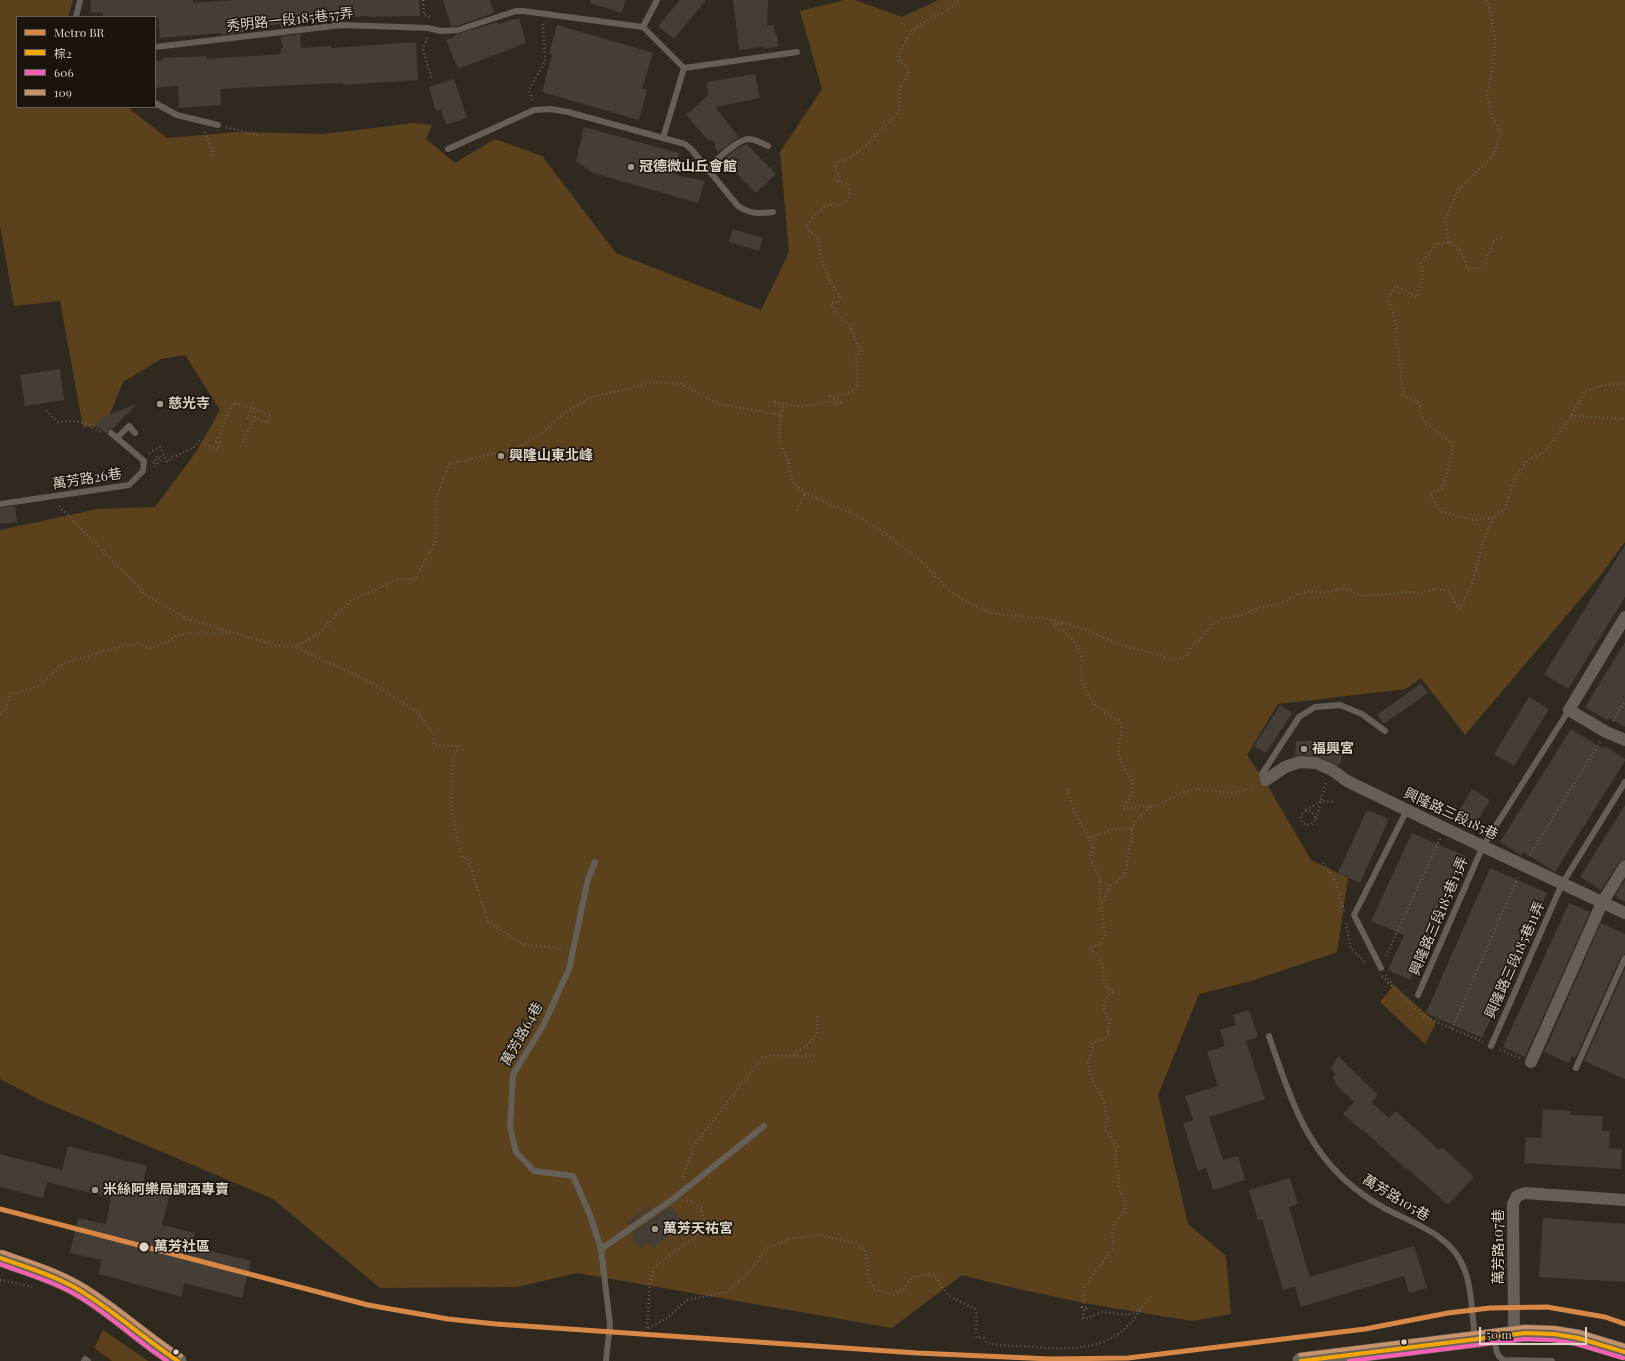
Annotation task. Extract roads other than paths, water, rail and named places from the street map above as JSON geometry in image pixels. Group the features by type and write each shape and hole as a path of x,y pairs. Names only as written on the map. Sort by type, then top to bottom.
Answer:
{"street":[{"path":"1625,617 1569,710 1606,732 1625,740"},
{"name":"興隆路三段185巷","path":"1266,780 1285,767 1300,762 1316,763 1332,770 1347,781 1406,810 1625,913"},
{"path":"1531,1062 1602,903 1625,866"},
{"name":"萬芳路107巷","path":"1514,1334 1513,1204 1517,1196 1525,1193 1625,1200"},
{"path":"0,1258 45,1275 83,1292 178,1361"},
{"path":"1301,1361 1531,1333 1554,1334 1578,1338 1625,1352"}],"lane":[{"path":"76,16 80,0"},
{"path":"657,0 643,27 684,68"},
{"name":"秀明路一段185巷57弄","path":"156,47 342,25 428,28 440,31 458,30 516,11 543,13 643,27"},
{"path":"684,68 797,52"},
{"path":"663,138 684,68"},
{"path":"156,104 177,115 218,125"},
{"path":"448,149 534,110 551,109 568,112 685,144 738,206 748,212 758,214 773,212"},
{"path":"706,168 740,142 747,139 757,140 768,146"},
{"path":"117,438 129,426 136,433"},
{"name":"萬芳路26巷","path":"0,504 129,485 144,471 144,461 111,433"},
{"path":"1266,780 1262,774 1299,717 1315,707 1340,706 1362,714 1385,731"},
{"name":"興隆路三段185巷13弄","path":"1418,995 1482,846 1569,710"},
{"name":"興隆路三段185巷11弄","path":"1491,1046 1562,884 1625,782"},
{"path":"1381,968 1354,915 1406,810"},
{"name":"萬芳路64巷","path":"595,862 588,879 568,969 543,1026 513,1074 510,1127 516,1152 534,1171 573,1176 590,1215 601,1249 610,1324 606,1361"},
{"path":"1576,1068 1625,958"},
{"name":"萬芳路105巷","path":"1269,1036 1290,1097 1305,1130 1323,1156 1344,1179 1367,1198 1438,1236 1452,1248 1463,1265 1468,1278 1475,1339"},
{"path":"601,1249 689,1187 764,1126"},
{"path":"1495,1337 1497,1355 1504,1360 1552,1361"},
{"path":"84,1361 85,1359 88,1361"}],"metro line":[{"name":"BR","path":"0,1209 368,1305 448,1319 496,1324 917,1353 1051,1359 1128,1358 1365,1329 1448,1313 1490,1308 1547,1307 1605,1317 1625,1324"}],"place":[{"name":"冠德微山丘會館","path":"631,167"},
{"name":"慈光寺","path":"160,404"},
{"name":"興隆山東北峰","path":"501,456"},
{"name":"福興宮","path":"1304,749"},
{"name":"米絲阿樂局調酒專賣","path":"95,1190"},
{"name":"萬芳天祐宮","path":"655,1229"},
{"name":"萬芳社區","path":"144,1247"}]}
